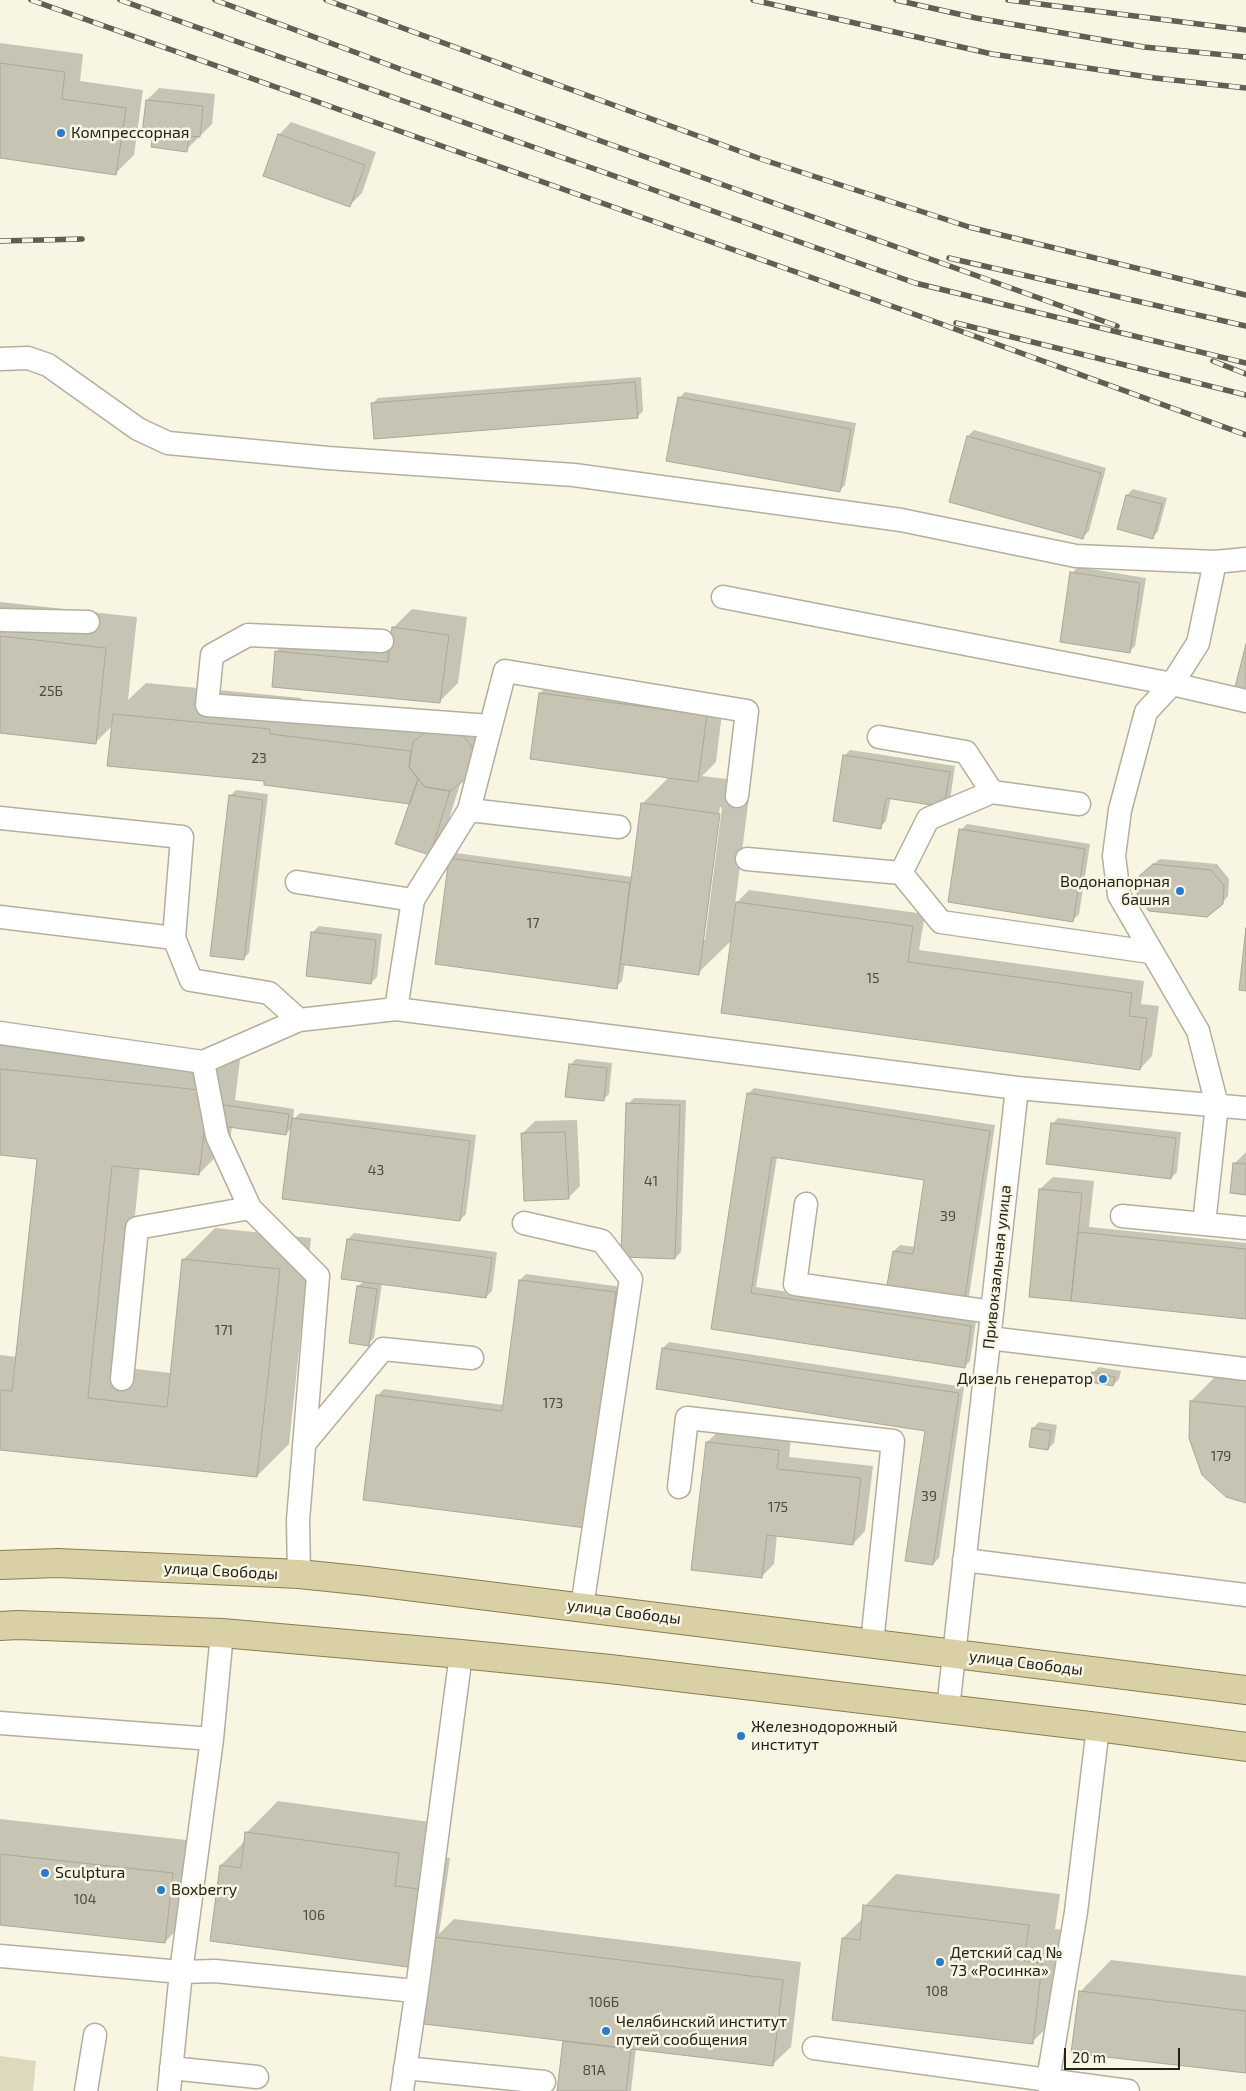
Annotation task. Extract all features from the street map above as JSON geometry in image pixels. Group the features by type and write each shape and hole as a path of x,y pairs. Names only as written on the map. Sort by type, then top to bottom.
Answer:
{"main road":[{"name":"улица Свободы","path":"0,1565 58,1563 299,1574 582,1607 1246,1690"},
{"path":"0,1626 18,1625 222,1633 460,1654 620,1670 1098,1726 1246,1747"}],"lane":[{"path":"0,359 28,358 48,366 138,429 168,443 328,458 574,475 901,520 1076,556 1215,562 1246,559"},
{"path":"1204,1224 1217,1105 1198,1030 1150,952 1119,895 1114,856 1120,810 1146,712 1172,684 1198,644 1215,562"},
{"path":"723,597 1172,684 1246,701"},
{"path":"0,620 88,622"},
{"path":"382,642 248,636 212,654 207,705 490,726"},
{"path":"396,1009 413,900 468,810 505,671 746,711 737,796"},
{"path":"879,738 966,752 992,792"},
{"path":"901,873 928,819 992,792 1079,804"},
{"path":"468,810 619,827"},
{"path":"0,818 182,837 174,938 191,980 269,993 299,1020"},
{"path":"747,859 901,873 941,922 1150,952"},
{"path":"297,882 413,900"},
{"path":"0,917 174,938"},
{"path":"0,1033 203,1062 299,1020 396,1009 1017,1088 1246,1108"},
{"path":"203,1062 218,1136 250,1208 318,1276 298,1520 299,1574"},
{"name":"Привокзальная улица","path":"948,1709 1017,1088"},
{"path":"806,1204 795,1284 992,1312"},
{"path":"122,1379 137,1228 250,1208"},
{"path":"1122,1216 1246,1228"},
{"path":"524,1223 602,1241 631,1279 582,1607"},
{"path":"989,1338 1246,1369"},
{"path":"304,1444 383,1348 472,1358"},
{"path":"679,1487 687,1418 893,1440 872,1643"},
{"path":"964,1560 1246,1595"},
{"path":"169,2091 181,1972 212,1740 222,1633"},
{"path":"402,2091 460,1654"},
{"path":"0,1723 212,1740"},
{"path":"1049,2086 1076,1912 1098,1726"},
{"path":"0,1956 181,1972 215,1972 405,1990 417,1989"},
{"path":"86,2091 95,2035"},
{"path":"814,2048 1049,2086 1128,2091"},
{"path":"171,2068 257,2077"},
{"path":"405,2068 544,2082"}],"shaded area":[{"path":"0,2056 36,2061 33,2091 0,2091"}],"building":[{"name":"Компрессорная","path":"0,63 65,72 62,99 126,108 116,175 0,158"},
{"path":"146,100 203,106 200,137 189,136 187,152 151,147 153,134 142,133"},
{"path":"278,134 365,165 350,207 263,176"},
{"path":"635,382 638,418 374,439 371,403"},
{"path":"678,397 851,429 840,492 666,461"},
{"path":"967,436 1101,473 1083,539 949,502"},
{"path":"1126,495 1162,504 1153,539 1117,529"},
{"path":"1070,572 1140,583 1130,653 1060,642"},
{"path":"392,627 449,635 440,703 272,687 275,651 388,662"},
{"path":"0,636 106,648 96,744 0,733"},
{"path":"1246,644 1246,690 1235,687"},
{"path":"539,693 707,715 698,782 530,759"},
{"path":"113,714 270,729 270,734 411,751 409,767 418,779 410,804 264,785 264,781 107,766"},
{"path":"434,726 459,730 474,750 470,776 450,791 425,787 409,767 413,742"},
{"path":"843,755 950,772 944,807 886,798 881,829 833,821"},
{"path":"418,779 425,787 450,791 430,855 395,844"},
{"path":"229,795 263,800 244,960 210,956"},
{"path":"641,803 720,814 699,975 620,964"},
{"path":"959,829 1085,849 1073,922 948,902"},
{"path":"449,858 630,883 617,989 435,964"},
{"name":"Водонапорная башня","path":"1153,864 1211,870 1224,886 1223,904 1207,917 1149,911 1137,896 1139,876"},
{"path":"736,902 913,926 908,962 1132,993 1129,1016 1147,1018 1140,1070 721,1013"},
{"path":"1246,928 1246,991 1239,990"},
{"path":"311,932 376,940 371,984 306,976"},
{"path":"569,1064 607,1068 604,1101 565,1097"},
{"path":"0,1069 209,1091 199,1175 112,1166 88,1398 167,1407 182,1259 280,1269 257,1477 0,1450 0,1390 12,1391 37,1159 0,1155"},
{"path":"747,1093 990,1131 964,1303 886,1291 893,1251 913,1254 924,1180 772,1157 751,1293 971,1326 965,1368 711,1329"},
{"path":"626,1103 680,1105 675,1259 621,1257"},
{"path":"223,1105 289,1114 286,1135 221,1126"},
{"path":"292,1118 470,1141 460,1221 282,1199"},
{"path":"1051,1123 1176,1138 1171,1179 1046,1164"},
{"path":"565,1132 569,1199 524,1201 521,1133"},
{"path":"1233,1163 1246,1164 1246,1195 1230,1193"},
{"path":"1039,1189 1082,1193 1071,1301 1029,1297"},
{"path":"1078,1232 1246,1249 1246,1319 1071,1301"},
{"path":"347,1239 492,1258 486,1298 341,1279"},
{"path":"519,1280 616,1292 586,1528 363,1500 376,1395 502,1411"},
{"path":"357,1286 377,1289 369,1346 349,1343"},
{"path":"662,1348 959,1393 933,1565 905,1561 925,1431 656,1389"},
{"name":"Дизель генератор","path":"1092,1372 1115,1377 1113,1386 1090,1382"},
{"path":"1190,1401 1246,1407 1246,1503 1226,1497 1202,1475 1189,1438"},
{"path":"1032,1428 1051,1431 1048,1450 1029,1447"},
{"path":"706,1442 779,1450 777,1469 861,1478 853,1545 767,1535 762,1578 691,1570"},
{"path":"245,1832 399,1853 395,1886 419,1889 408,1967 210,1941 220,1865 241,1868"},
{"path":"0,1854 173,1873 165,1943 0,1925"},
{"path":"863,1905 1029,1925 1024,1961 1042,1963 1033,2044 832,2020 842,1938 860,1940"},
{"path":"434,1937 783,1980 773,2066 424,2024"},
{"path":"1079,1991 1246,2011 1246,2073 1071,2053"},
{"path":"563,2041 631,2049 626,2091 557,2091"}],"railway":[{"path":"31,0 900,309 1246,435"},
{"path":"120,0 915,283 1246,363"},
{"path":"215,0 400,69 1117,326"},
{"path":"326,0 761,159 969,227 1246,295"},
{"path":"753,0 992,54 1155,78 1246,88"},
{"path":"896,0 976,18 1144,47 1246,57"},
{"path":"1008,0 1246,30"},
{"path":"0,241 82,239"},
{"path":"949,258 1246,326"},
{"path":"956,323 1246,395"},
{"path":"1213,361 1246,374"}],"place":[{"name":"Компрессорная","path":"61,133"},
{"name":"Водонапорная башня","path":"1180,891"},
{"name":"Дизель генератор","path":"1103,1379"},
{"name":"Железнодорожный институт","path":"741,1736"},
{"name":"Sculptura","path":"45,1873"},
{"name":"Boxberry","path":"161,1890"},
{"name":"Детский сад № 73 «Росинка»","path":"940,1962"},
{"name":"Челябинский институт путей сообщения","path":"606,2031"}]}
